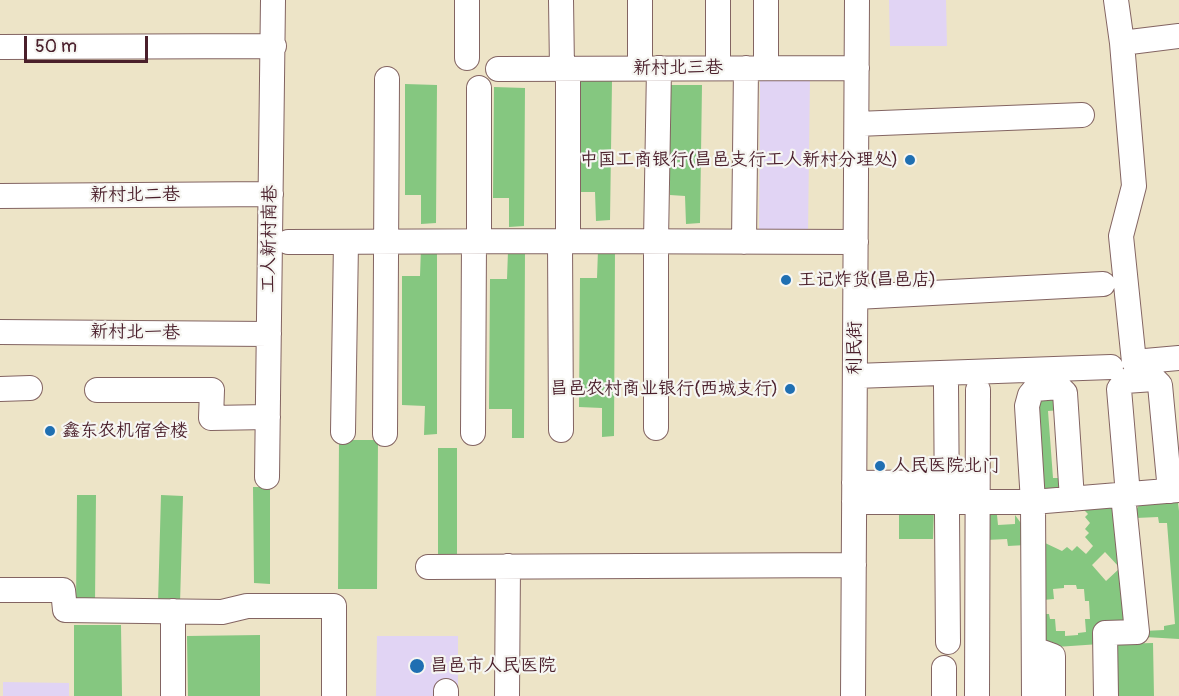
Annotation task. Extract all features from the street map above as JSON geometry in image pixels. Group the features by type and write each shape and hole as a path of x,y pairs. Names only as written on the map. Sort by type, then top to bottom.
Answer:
{"street":[{"name":"工人新村南巷","path":"267,477 273,0"},
{"path":"467,0 467,58"},
{"path":"561,0 565,68 561,430"},
{"path":"640,0 650,68 656,241 656,428"},
{"path":"718,0 718,56"},
{"path":"744,242 756,62 766,0"},
{"name":"利民街","path":"853,696 857,0"},
{"path":"1116,0 1122,43 1134,186 1121,236 1134,362 1179,358"},
{"path":"1122,43 1179,36"},
{"path":"0,47 274,46"},
{"name":"新村北三巷","path":"498,69 650,68 756,62 857,68"},
{"path":"386,434 387,79"},
{"path":"473,433 479,88"},
{"path":"857,124 1082,115"},
{"name":"新村北二巷","path":"0,196 271,194"},
{"path":"288,242 856,242"},
{"path":"343,432 346,242"},
{"path":"855,297 1103,284"},
{"name":"新村北一巷","path":"0,332 269,334"},
{"path":"855,376 1111,367"},
{"path":"854,493 977,492 1033,502 1126,495 1174,490 1160,385 1154,379 1125,381 1119,389 1126,495 1137,632 1105,633 1106,696"},
{"path":"946,385 948,642"},
{"path":"1034,696 1033,502 1028,406 1030,395 1035,389 1059,387 1065,393 1072,499"},
{"path":"0,389 30,388"},
{"path":"98,390 212,390 211,418 268,417"},
{"path":"976,696 978,390"},
{"path":"428,567 854,565"},
{"path":"507,566 507,696"},
{"path":"0,590 63,590 65,610 222,612 248,606 334,606 334,696"},
{"path":"173,611 173,696"},
{"path":"1034,649 1053,656 1053,696"},
{"path":"944,668 944,696"}],"shaded area":[{"path":"889,0 946,0 947,46 890,46"},
{"path":"760,76 810,76 808,234 759,235"},
{"name":"昌邑市人民医院","path":"377,636 458,636 458,696 376,696"},
{"path":"3,682 69,683 69,696 3,696"}],"green space":[{"path":"580,81 612,81 610,220 596,221 595,192 579,192"},
{"path":"405,84 437,85 436,223 421,224 421,195 405,195"},
{"path":"670,85 702,85 700,223 686,224 685,196 670,195"},
{"path":"494,87 525,88 524,226 509,227 509,198 493,198"},
{"path":"421,248 437,248 437,434 424,435 425,406 402,405 402,276 420,276"},
{"path":"598,250 615,250 614,436 602,437 602,408 579,407 580,278 597,278"},
{"path":"508,251 525,252 524,438 512,438 512,409 489,409 490,279 507,279"},
{"path":"1052,395 1060,410 1048,411 1053,478 1064,478 1061,488 1040,490 1038,396"},
{"path":"339,440 378,440 377,589 338,589"},
{"path":"438,448 457,448 457,554 438,554"},
{"path":"253,487 270,487 270,584 254,583"},
{"path":"77,495 96,495 95,603 76,603"},
{"path":"161,495 183,496 180,604 158,603"},
{"path":"1172,497 1178,503 1179,511 1179,639 1145,637 1144,631 1164,630 1164,626 1175,624 1167,523 1159,523 1158,517 1136,518 1136,510 1141,502"},
{"path":"1080,506 1116,506 1128,624 1100,644 1056,647 1043,642 1044,614 1049,614 1050,619 1055,619 1056,631 1065,631 1065,636 1078,635 1078,633 1086,632 1085,619 1090,619 1089,601 1085,601 1084,589 1077,589 1076,585 1064,585 1064,588 1053,589 1054,599 1043,600 1043,542 1062,551 1067,547 1072,551 1077,546 1086,554 1093,546 1085,537 1089,533 1085,529 1090,523 1085,517 1088,514","holes":["1105,552 1120,568 1106,581 1092,565"]},
{"path":"899,508 934,508 933,539 899,539"},
{"path":"987,515 997,515 998,525 1015,524 1015,515 1023,526 1026,545 1008,546 1007,539 986,540"},
{"path":"74,625 121,625 122,696 74,696"},
{"path":"260,635 260,696 188,696 187,636"},
{"path":"1153,643 1154,696 1115,696 1114,644"}],"place":[{"name":"中国工商银行(昌邑支行工人新村分理处)","path":"910,160"},
{"name":"王记炸货(昌邑店)","path":"786,280"},
{"name":"昌邑农村商业银行(西城支行)","path":"790,389"},
{"name":"鑫东农机宿舍楼","path":"50,431"},
{"name":"人民医院北门","path":"880,466"},
{"name":"昌邑市人民医院","path":"417,666"}]}
